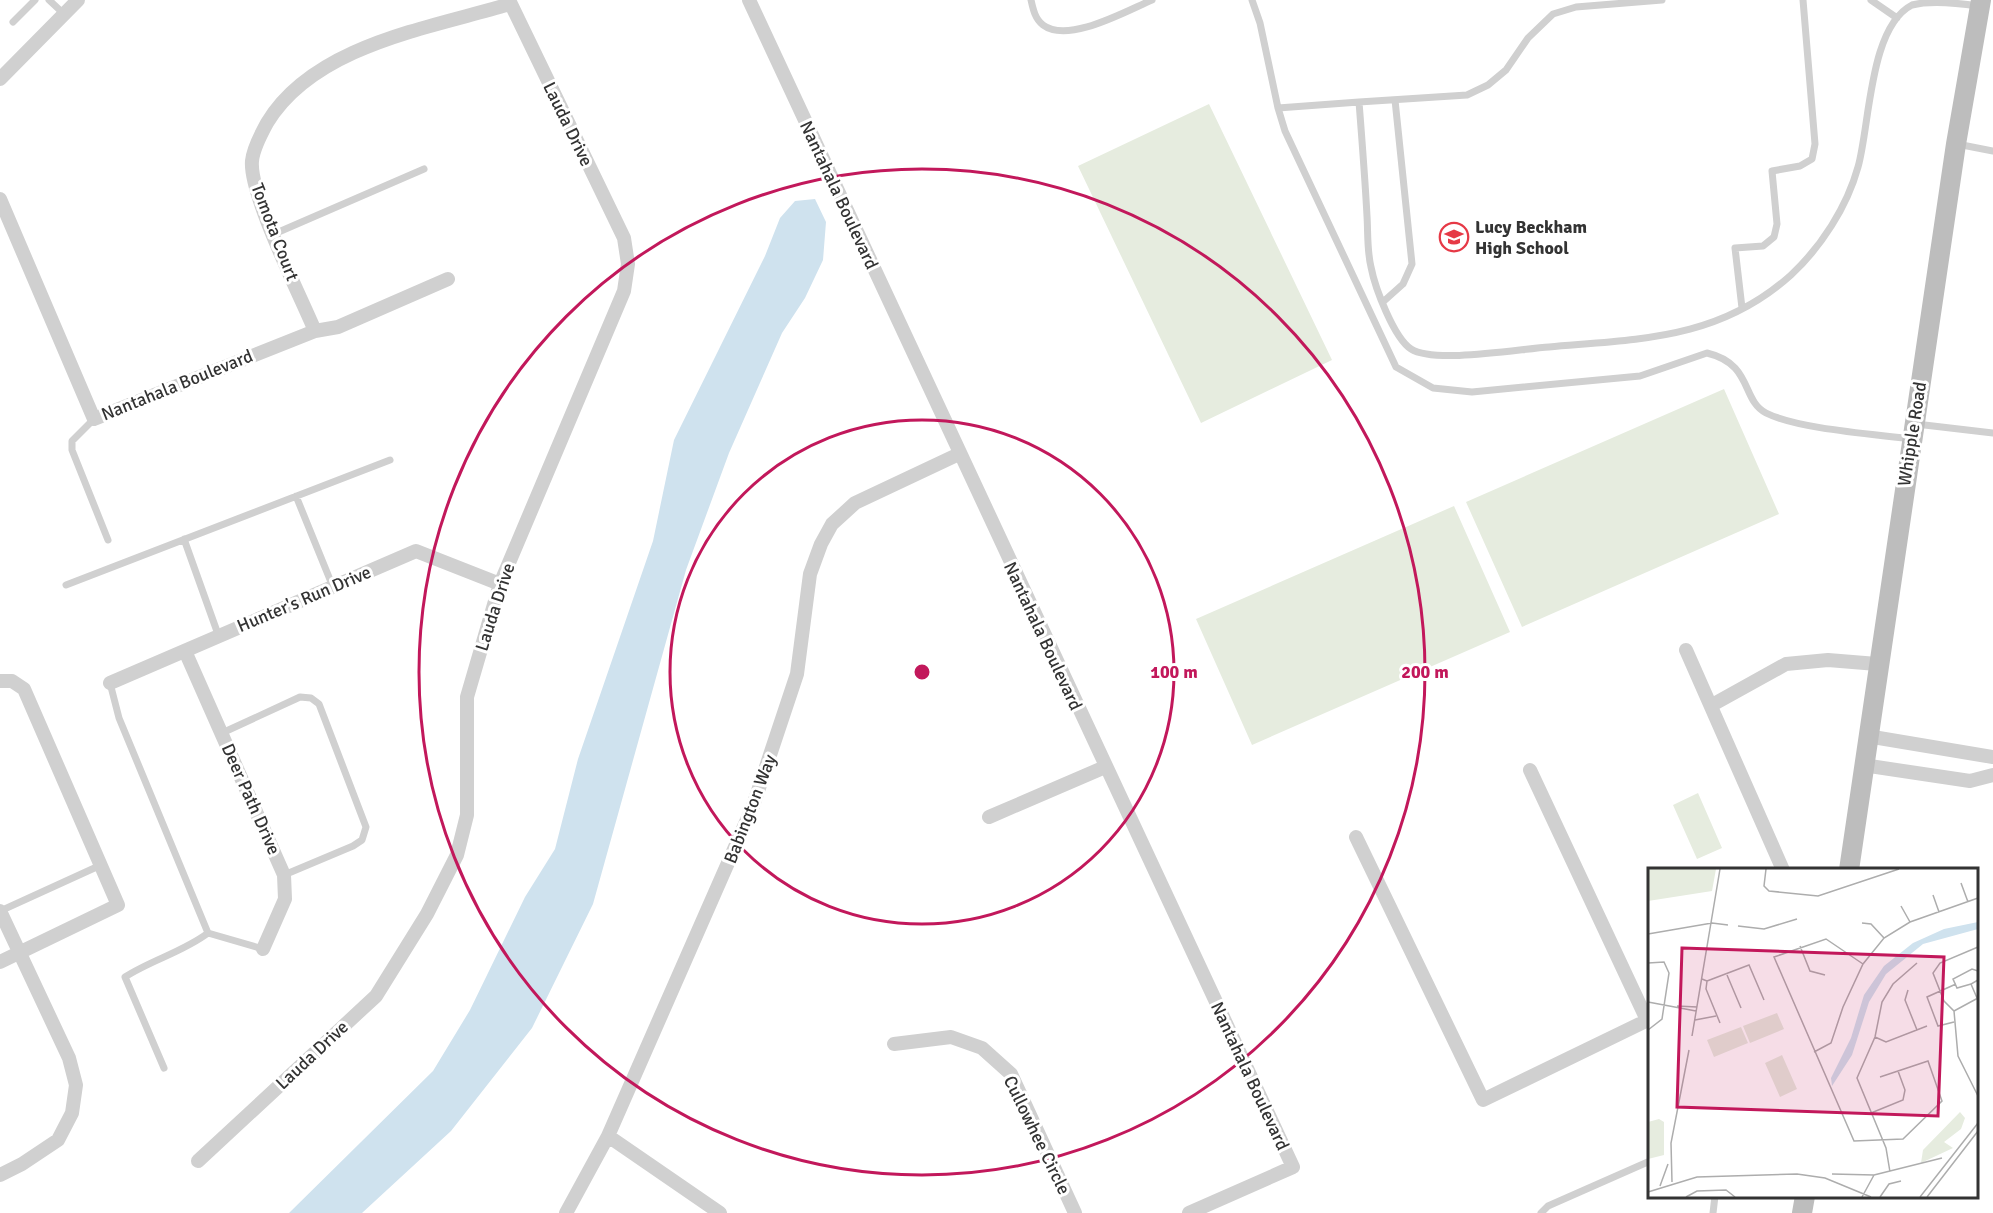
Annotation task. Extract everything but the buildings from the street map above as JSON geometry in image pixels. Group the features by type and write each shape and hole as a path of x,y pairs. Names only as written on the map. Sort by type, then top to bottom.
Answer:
{"main road":[{"name":"Whipple Road","path":"1849,868 1877,664 1956,144 1981,3"},
{"path":"1802,1213 1805,1198"}],"street":[{"path":"0,79 78,0"},
{"name":"Nantahala Boulevard","path":"749,0 1293,1167 1189,1213"},
{"name":"Tomota Court","path":"315,331 255,189 252,160 261,134 274,112 328,65 368,46 510,2"},
{"name":"Lauda Drive","path":"198,1161 376,996 427,914 457,855 467,816 467,697 500,584 624,291 628,264 624,238 510,2"},
{"name":"Nantahala Boulevard","path":"0,199 94,419 315,331 338,327 448,279"},
{"name":"Babington Way","path":"566,1213 608,1136 753,806 797,674 810,574 821,544 832,524 855,503 959,454"},
{"name":"Hunter's Run Drive","path":"110,682 416,551 500,584"},
{"path":"1686,650 1782,868"},
{"name":"Deer Path Drive","path":"186,651 284,875 285,899 263,949"},
{"path":"1712,705 1786,664 1828,660 1877,664"},
{"path":"0,681 12,681 24,689 118,905 0,962"},
{"path":"1867,736 1993,758"},
{"path":"1863,765 1970,781 1993,775"},
{"path":"989,817 1105,767"},
{"path":"1356,837 1483,1100 1648,1020 1530,770"},
{"path":"0,911 69,1058 76,1085 72,1113 58,1140 22,1164 0,1175"},
{"name":"Cullowhee Circle","path":"894,1044 951,1037 982,1048 1011,1074 1075,1213"},
{"path":"608,1136 720,1213"}],"lane":[{"path":"13,22 35,0"},
{"path":"49,0 64,14"},
{"path":"1031,0 1035,15 1042,24 1056,31 1078,30 1152,0"},
{"path":"1252,0 1260,23 1285,131 1396,367 1433,388 1472,392 1640,376 1707,353 1718,356 1737,368 1762,411 1784,421 1913,431 1993,433"},
{"path":"1278,108 1467,95 1488,85 1506,70 1528,38 1553,14 1576,7 1662,0"},
{"path":"1742,308 1735,248 1763,246 1774,237 1777,224 1772,171 1800,166 1812,159 1815,144 1803,0"},
{"path":"1871,0 1897,18"},
{"path":"1359,102 1371,267 1401,341 1427,356 1675,335 1718,321 1791,275 1831,229 1858,168 1882,45 1897,18 1913,5 1934,0 1981,3"},
{"path":"1384,301 1403,284 1412,264 1395,100"},
{"path":"1956,144 1993,151"},
{"path":"274,234 424,169"},
{"path":"94,419 72,441 72,450 108,540"},
{"path":"66,585 390,460"},
{"path":"296,496 333,587"},
{"path":"184,539 219,637"},
{"path":"110,682 119,718 208,933"},
{"path":"222,733 300,697 311,698 319,704 366,827 362,840 353,846 284,875"},
{"path":"0,911 101,865"},
{"path":"208,933 263,949"},
{"path":"164,1068 124,977 146,963 194,944 208,933"},
{"path":"1541,1213 1548,1206 1648,1162"},
{"path":"1713,1213 1715,1198"}],"shaded area":[{"path":"1209,104 1332,360 1201,423 1078,166"},
{"path":"1724,389 1779,514 1522,627 1466,502"},
{"path":"1454,506 1510,632 1252,745 1196,619"},
{"path":"1698,793 1722,848 1697,859 1673,805"}],"water":[{"path":"815,199 826,222 823,260 805,298 782,333 729,453 686,570 593,904 532,1028 451,1131 362,1213 289,1213 433,1071 470,1010 525,897 555,849 578,759 653,541 674,440 765,256 780,218 795,201"}],"place":[{"name":"Lucy Beckham High School","path":"1454,237"}]}
